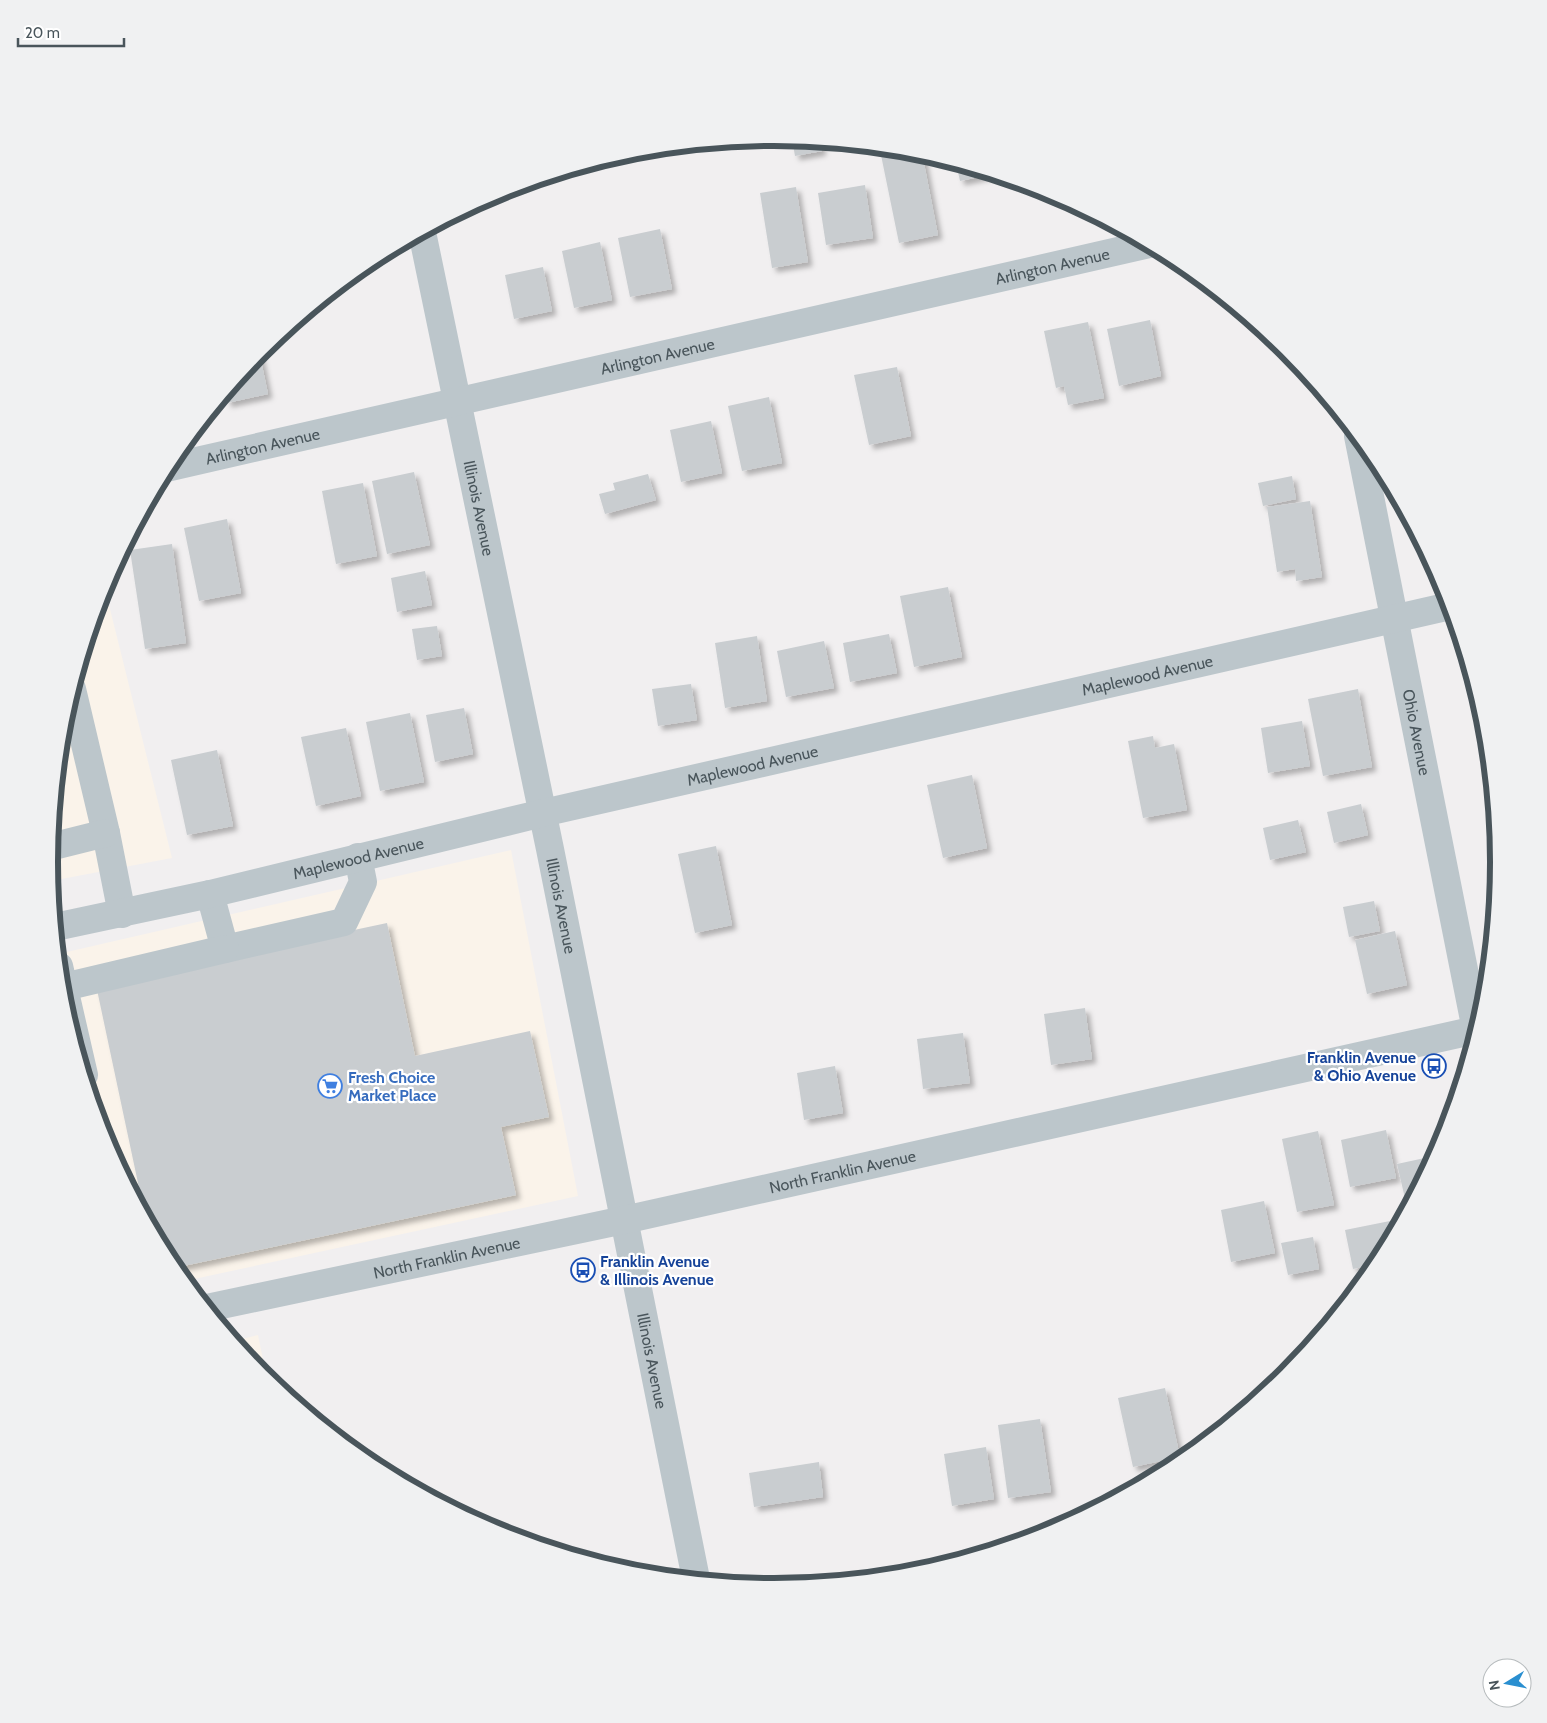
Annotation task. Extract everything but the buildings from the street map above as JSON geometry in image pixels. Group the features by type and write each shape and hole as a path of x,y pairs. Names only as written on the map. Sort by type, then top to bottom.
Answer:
{"street":[{"name":"Illinois Avenue","path":"423,237 543,813 695,1573"},
{"name":"Arlington Avenue","path":"177,466 1140,246"},
{"name":"Ohio Avenue","path":"1362,454 1473,1014"},
{"name":"Maplewood Avenue","path":"61,926 210,894 543,813 1443,608"},
{"path":"75,704 106,833 122,914"},
{"path":"58,845 106,833"},
{"path":"67,976 225,949 344,922 363,882 358,857"},
{"path":"210,894 225,949"},
{"name":"North Franklin Avenue","path":"213,1307 624,1220 1469,1032"}],"shaded area":[{"path":"107,599 172,858 58,880 59,815 71,722 95,631"},
{"name":"Fresh Choice Market Place","path":"511,850 578,1196 192,1279 153,1220 112,1136 95,1092 82,1047 71,1001 64,953"},
{"path":"258,1335 264,1365 240,1339"}],"place":[{"name":"Franklin Avenue & Ohio Avenue","path":"1434,1066"},
{"name":"Fresh Choice Market Place","path":"330,1086"},
{"name":"Franklin Avenue & Illinois Avenue","path":"583,1270"}]}
